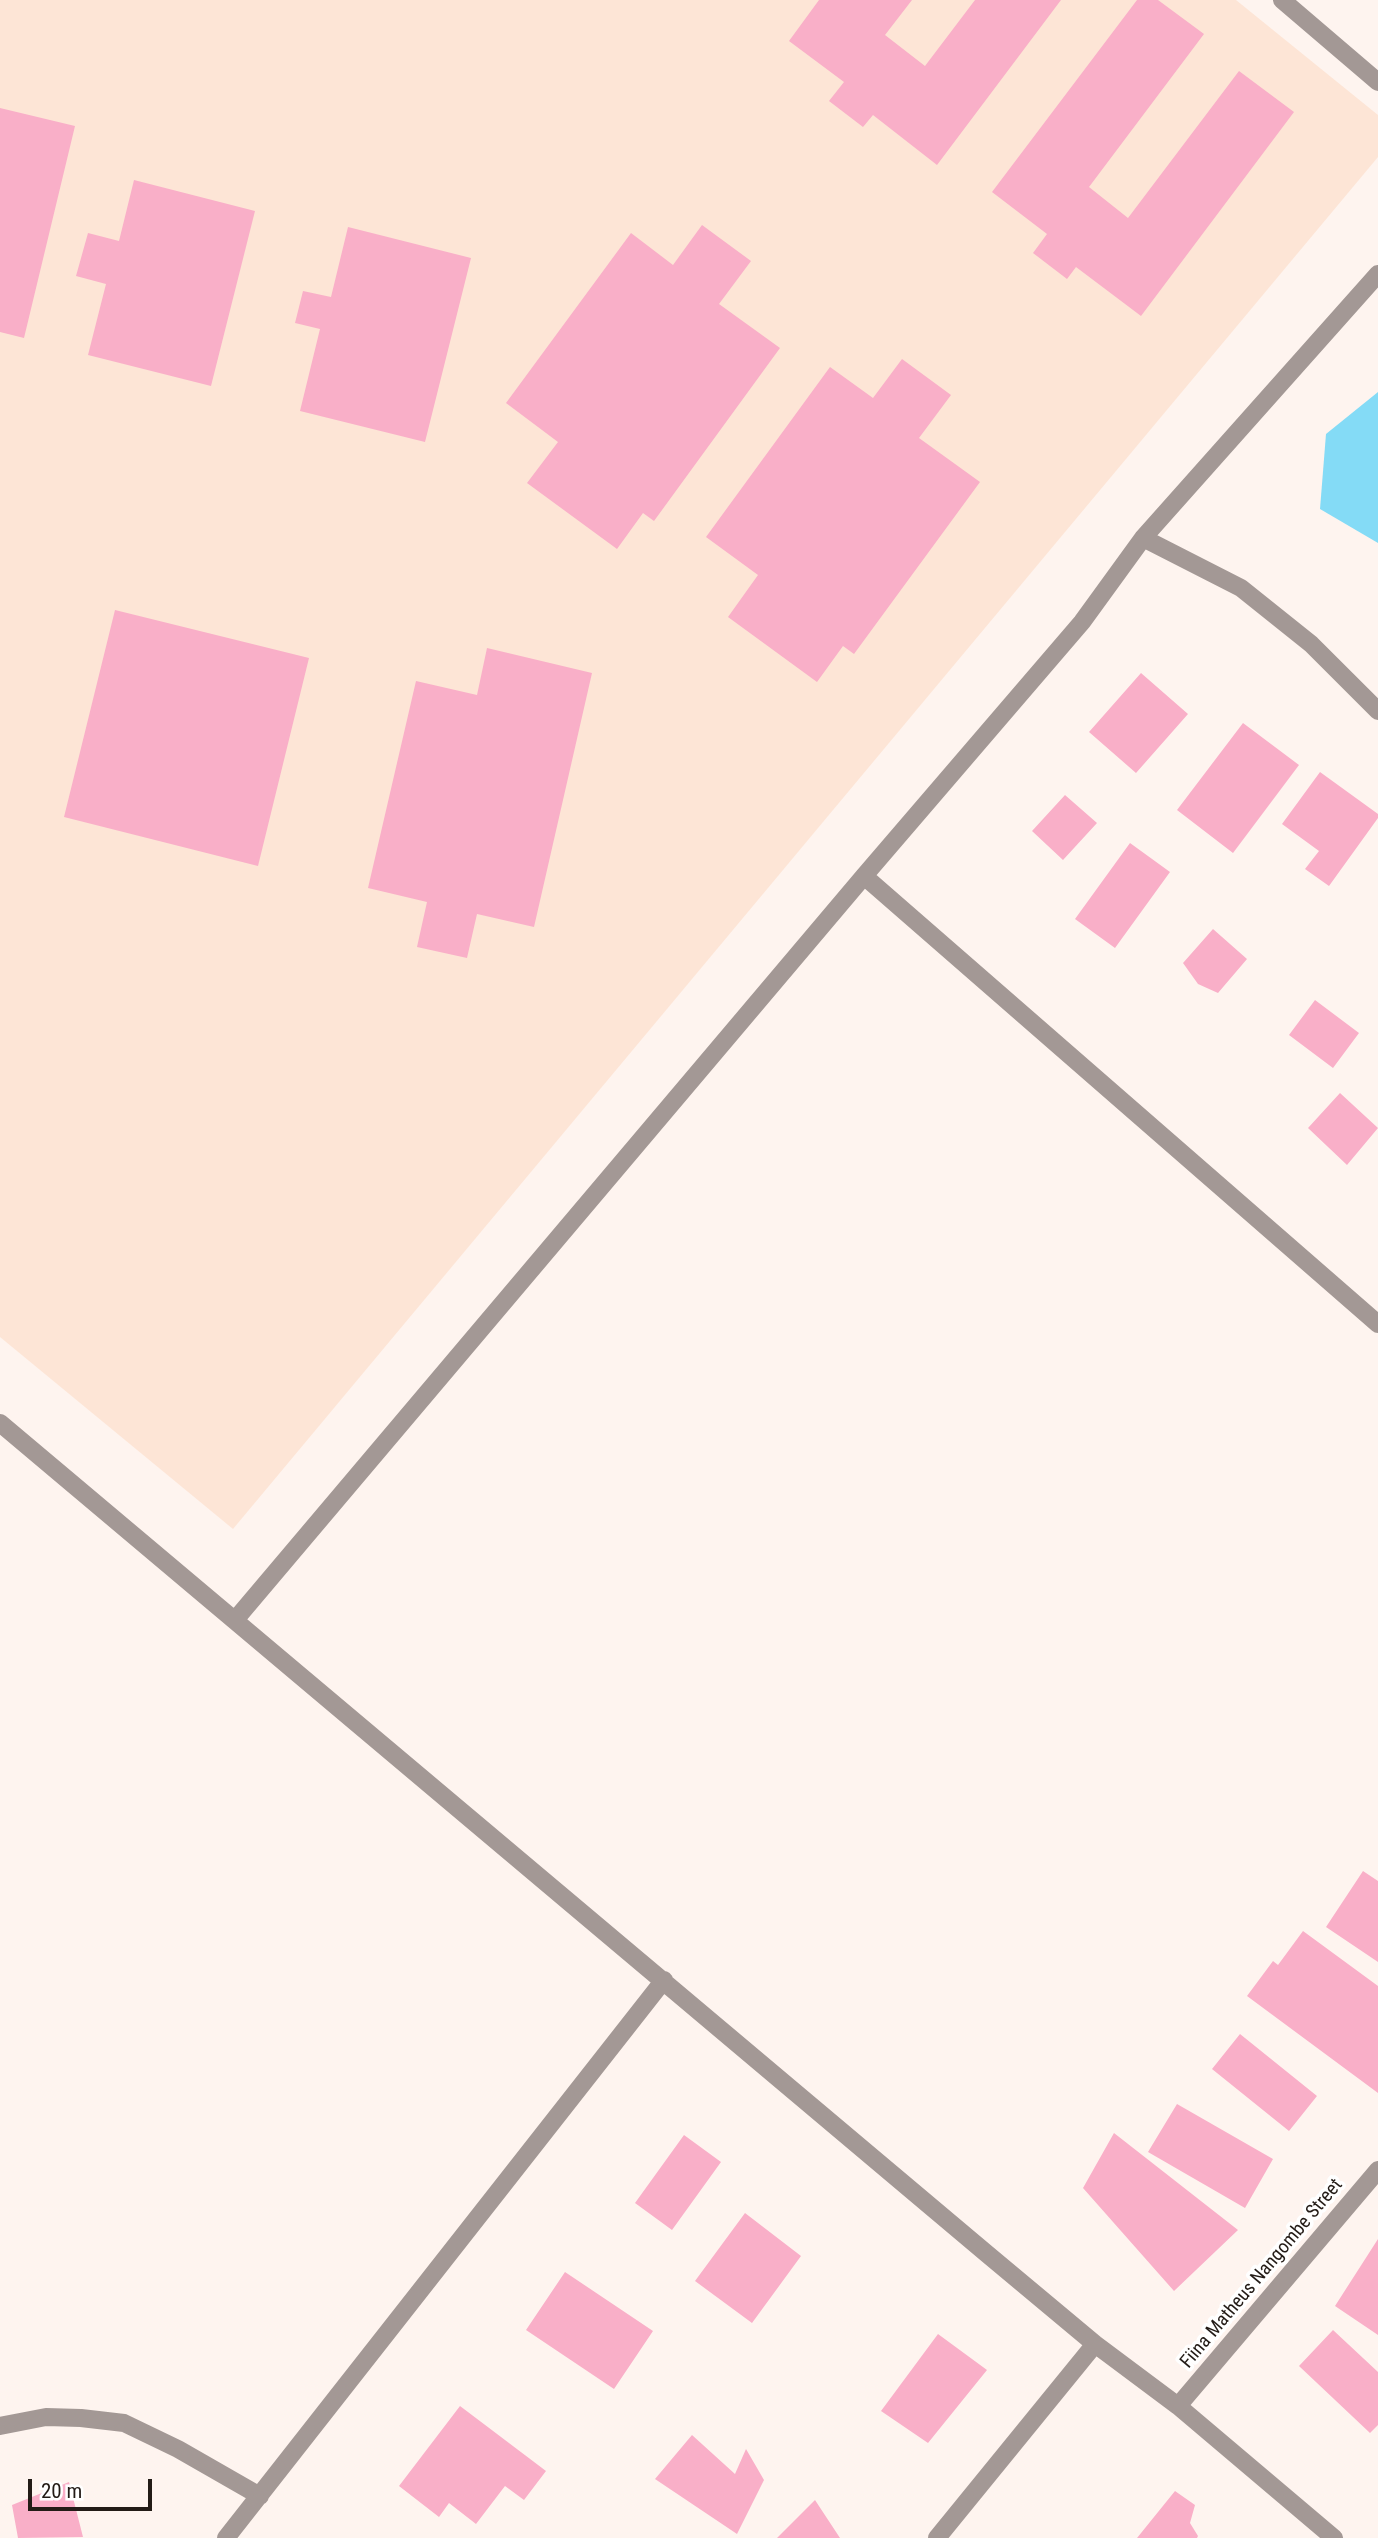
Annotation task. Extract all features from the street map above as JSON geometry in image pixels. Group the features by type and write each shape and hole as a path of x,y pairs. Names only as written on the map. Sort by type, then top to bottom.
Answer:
{"street":[{"path":"1282,0 1378,82"},
{"path":"235,1620 1082,622 1143,538 1378,274"},
{"path":"1143,538 1241,588 1311,644 1378,711"},
{"path":"864,876 1378,1324"},
{"path":"0,1423 1095,2344 1178,2406 1334,2538"},
{"path":"226,2538 664,1980"},
{"name":"Fiina Matheus Nangombe Street","path":"1178,2406 1378,2170"},
{"path":"937,2538 1095,2344"},
{"path":"0,2426 46,2417 124,2423 178,2449 260,2496"}],"shaded area":[{"path":"0,0 1236,0 1378,115 1378,157 233,1529 0,1337"}],"water":[{"path":"1378,392 1378,543 1320,509 1326,434"}],"building":[{"path":"819,0 912,0 885,35 925,66 975,0 1061,0 937,165 873,115 863,127 829,101 844,82 789,41"},
{"path":"1137,0 1158,0 1204,34 1089,187 1128,218 1239,71 1294,112 1141,316 1076,267 1067,279 1033,253 1047,234 992,192"},
{"path":"0,108 75,126 24,338 0,332"},
{"path":"134,180 255,211 211,386 88,355 106,284 76,276 88,233 119,241"},
{"path":"702,225 751,261 719,304 780,348 654,521 643,513 617,549 527,483 558,442 506,403 631,233 673,265"},
{"path":"348,227 471,258 425,442 300,411 320,329 295,323 303,291 331,297"},
{"path":"902,359 951,395 919,438 980,482 854,654 843,646 817,682 728,617 758,575 706,537 830,367 873,398"},
{"path":"115,610 309,658 258,866 64,817"},
{"path":"487,648 592,673 534,927 477,914 467,958 417,947 427,902 368,888 416,681 477,695"},
{"path":"1141,673 1188,714 1136,773 1089,732"},
{"path":"1243,723 1299,765 1233,853 1177,810"},
{"path":"1320,772 1378,814 1378,818 1329,886 1305,869 1319,851 1282,824"},
{"path":"1065,795 1097,823 1063,860 1032,831"},
{"path":"1130,843 1170,872 1115,948 1075,919"},
{"path":"1213,929 1247,959 1218,993 1198,984 1183,963"},
{"path":"1315,1000 1359,1033 1333,1068 1289,1035"},
{"path":"1340,1093 1378,1128 1347,1165 1308,1128"},
{"path":"1363,1871 1378,1881 1378,1962 1326,1927"},
{"path":"1303,1931 1378,1986 1378,2093 1247,1996 1273,1961 1278,1965"},
{"path":"1240,2034 1317,2096 1289,2131 1212,2069"},
{"path":"1177,2104 1273,2159 1245,2208 1148,2152"},
{"path":"1114,2133 1238,2230 1174,2291 1083,2188"},
{"path":"684,2135 721,2162 672,2230 635,2203"},
{"path":"745,2213 801,2256 752,2323 695,2281"},
{"path":"1378,2239 1378,2335 1335,2306"},
{"path":"565,2272 653,2331 614,2389 526,2330"},
{"path":"1333,2330 1378,2372 1378,2425 1370,2433 1299,2366"},
{"path":"938,2334 987,2370 928,2443 881,2411"},
{"path":"460,2406 546,2471 524,2500 505,2486 476,2524 449,2503 439,2517 399,2486"},
{"path":"692,2435 735,2474 746,2449 764,2480 737,2534 655,2479"},
{"path":"69,2482 83,2537 18,2538 12,2505"},
{"path":"1175,2491 1195,2505 1190,2523 1197,2538 1137,2538"},
{"path":"815,2500 840,2538 777,2538"}]}
